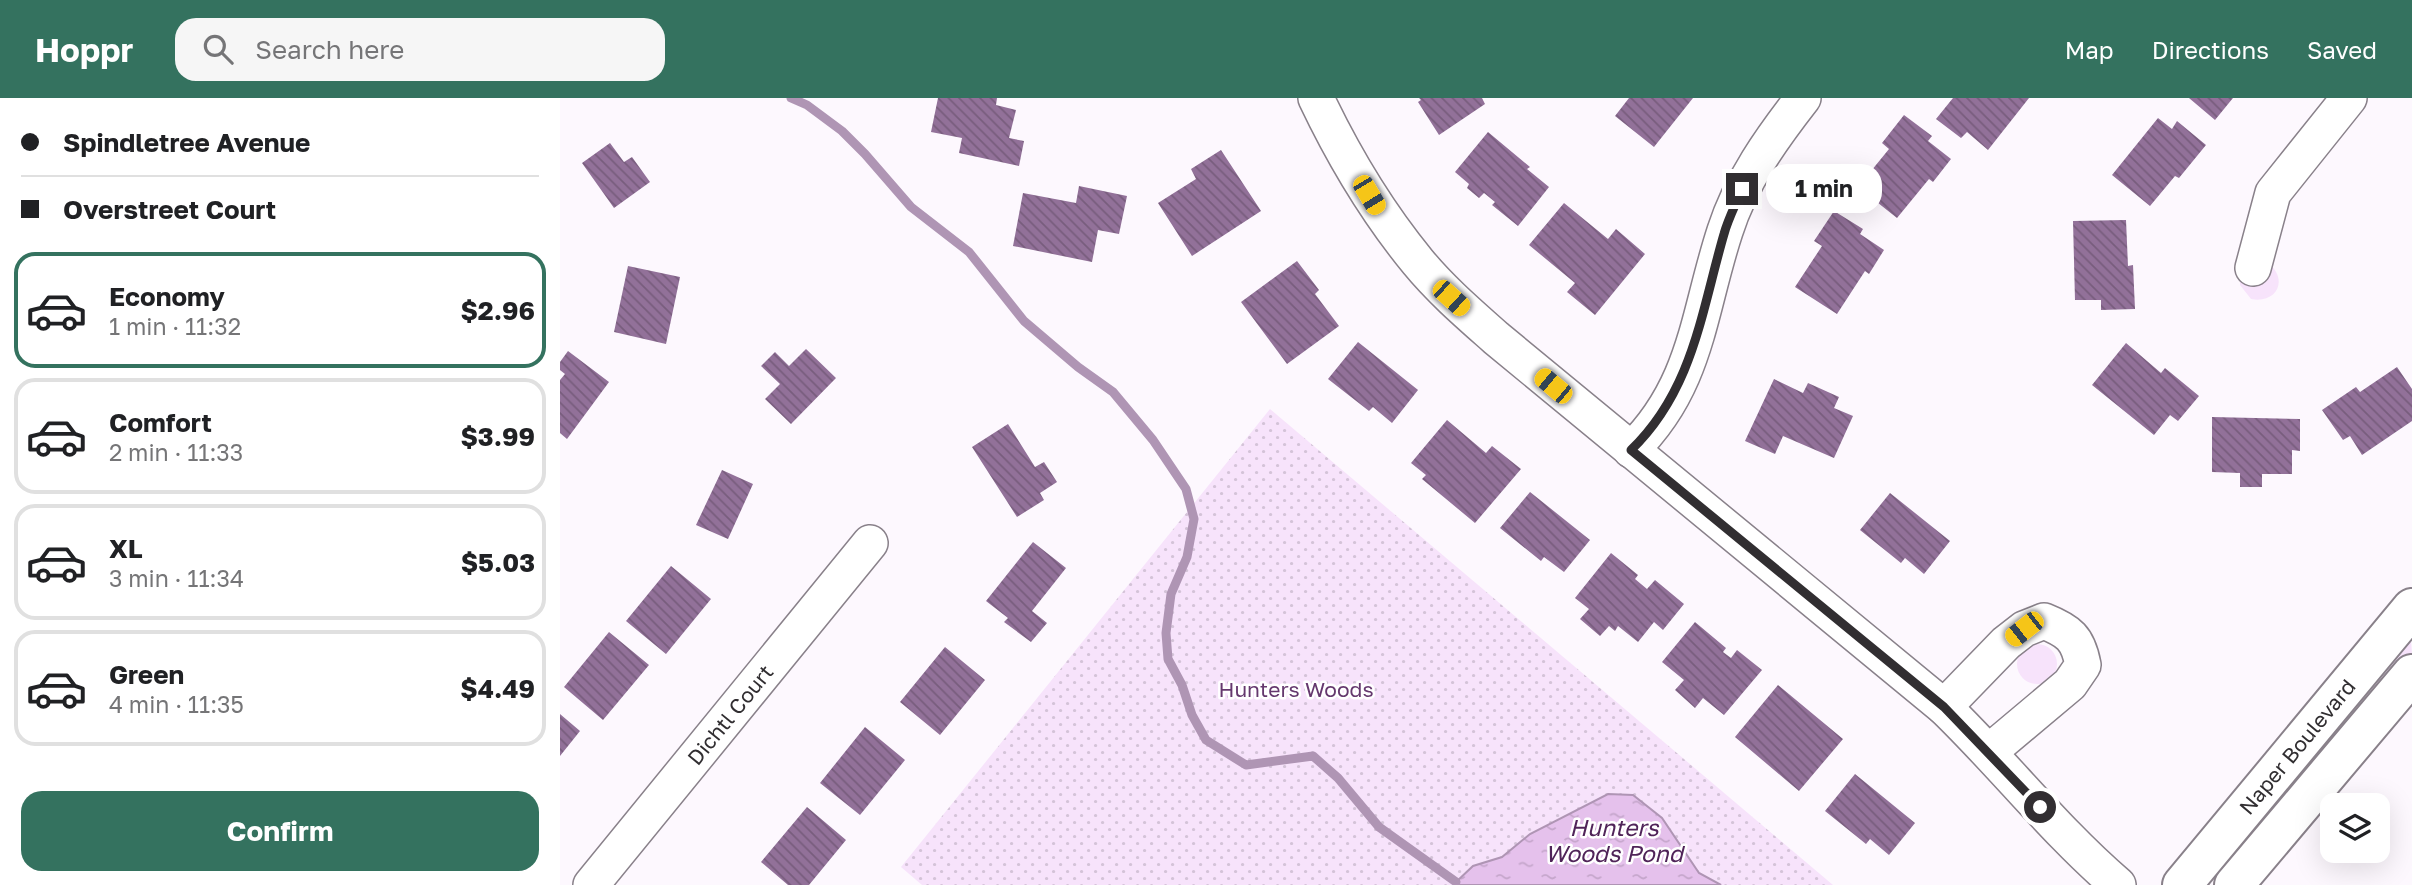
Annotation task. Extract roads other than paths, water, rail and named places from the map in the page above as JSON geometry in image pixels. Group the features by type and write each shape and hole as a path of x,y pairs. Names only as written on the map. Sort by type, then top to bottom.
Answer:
{"main road":[{"name":"Naper Boulevard","path":"2182,885 2412,608"},
{"name":"Naper Boulevard","path":"2234,885 2412,674"}],"street":[{"path":"1316,98 1335,138 1381,214 1451,298 1944,707 2091,862 2118,885"},
{"path":"1631,450 1666,409 1682,378 1693,349 1725,231 1742,189 1756,161 1804,98"},
{"path":"2253,268 2273,193 2349,98"},
{"name":"Dichtl Court","path":"592,885 870,543"},
{"path":"1944,707 2006,643 2024,629 2044,621 2064,629 2080,647 2083,665 2070,684 1989,752"}],"water":[{"name":"Hunters Woods Pond","path":"1608,794 1633,795 1662,818 1699,873 1721,885 1455,885 1473,866 1502,857 1530,834"}],"waterway":[{"path":"791,98 807,105 842,131 911,207 969,252 1024,321 1078,367 1113,392 1153,440 1186,489 1194,519 1187,557 1171,594 1166,633 1168,659 1206,740 1246,765 1313,756 1338,778 1379,827 1456,882"}],"park label":[{"name":"Hunters Woods","path":"1296,689"}]}
